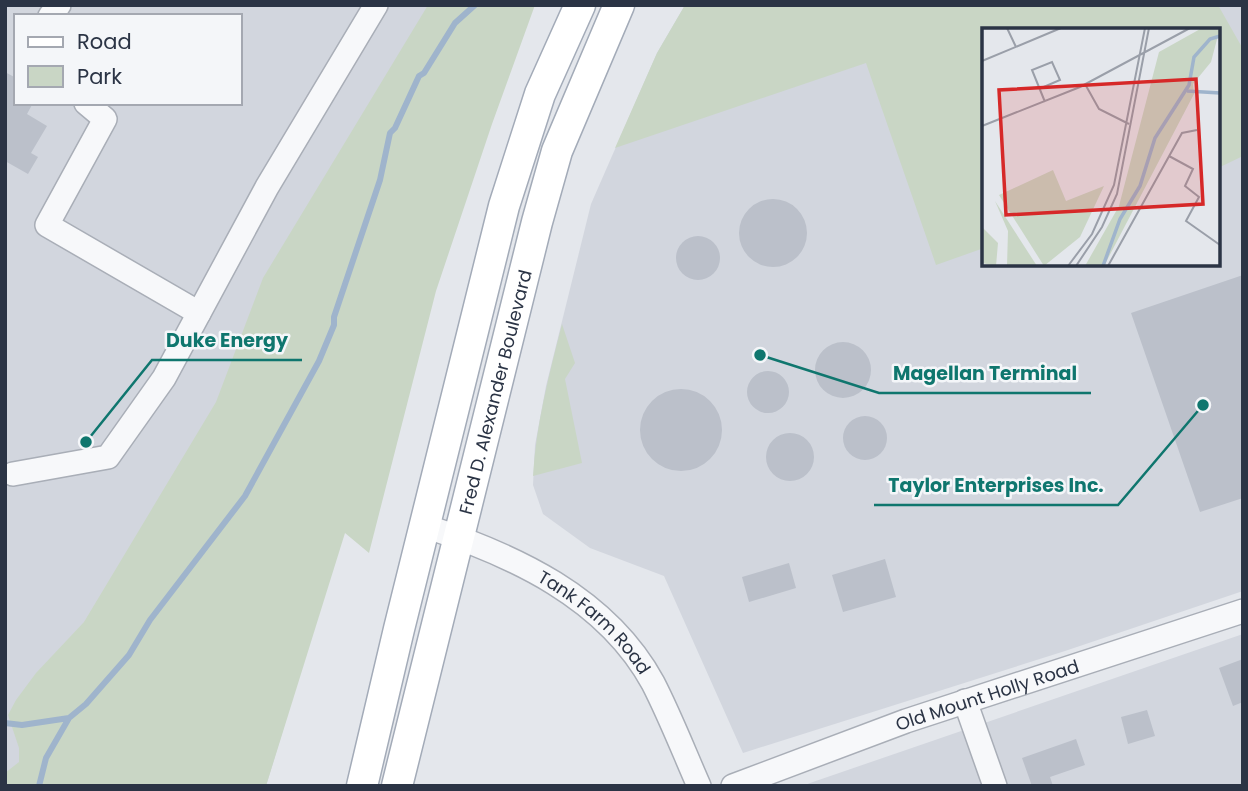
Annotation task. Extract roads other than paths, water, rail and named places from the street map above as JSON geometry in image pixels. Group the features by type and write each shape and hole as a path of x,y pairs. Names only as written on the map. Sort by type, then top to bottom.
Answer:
{"main road":[{"name":"Fred D. Alexander Boulevard","path":"362,786 505,206 540,94 580,5"},
{"name":"Fred D. Alexander Boulevard","path":"397,786 520,284 557,151 619,5"}],"street":[{"path":"13,474 107,457 164,378 267,187 376,5"},
{"path":"88,105 105,119 47,225 199,313"},
{"name":"Tank Farm Road","path":"425,526 504,555 543,576 588,607 623,639 653,683 699,786"},
{"name":"Old Mount Holly Road","path":"733,786 965,701 1243,611"},
{"path":"965,701 991,785"}],"waterway":[{"path":"39,786 46,758 69,718 86,704 129,655 150,620 245,496 319,361 334,325 334,317 380,180 390,133 395,128 419,76 424,73 455,23 475,5"},
{"path":"5,723 22,725 69,718"}],"place":[{"name":"Magellan Terminal","path":"760,355"},
{"name":"Taylor Enterprises Inc.","path":"1203,405"},
{"name":"Duke Energy","path":"86,442"}]}
